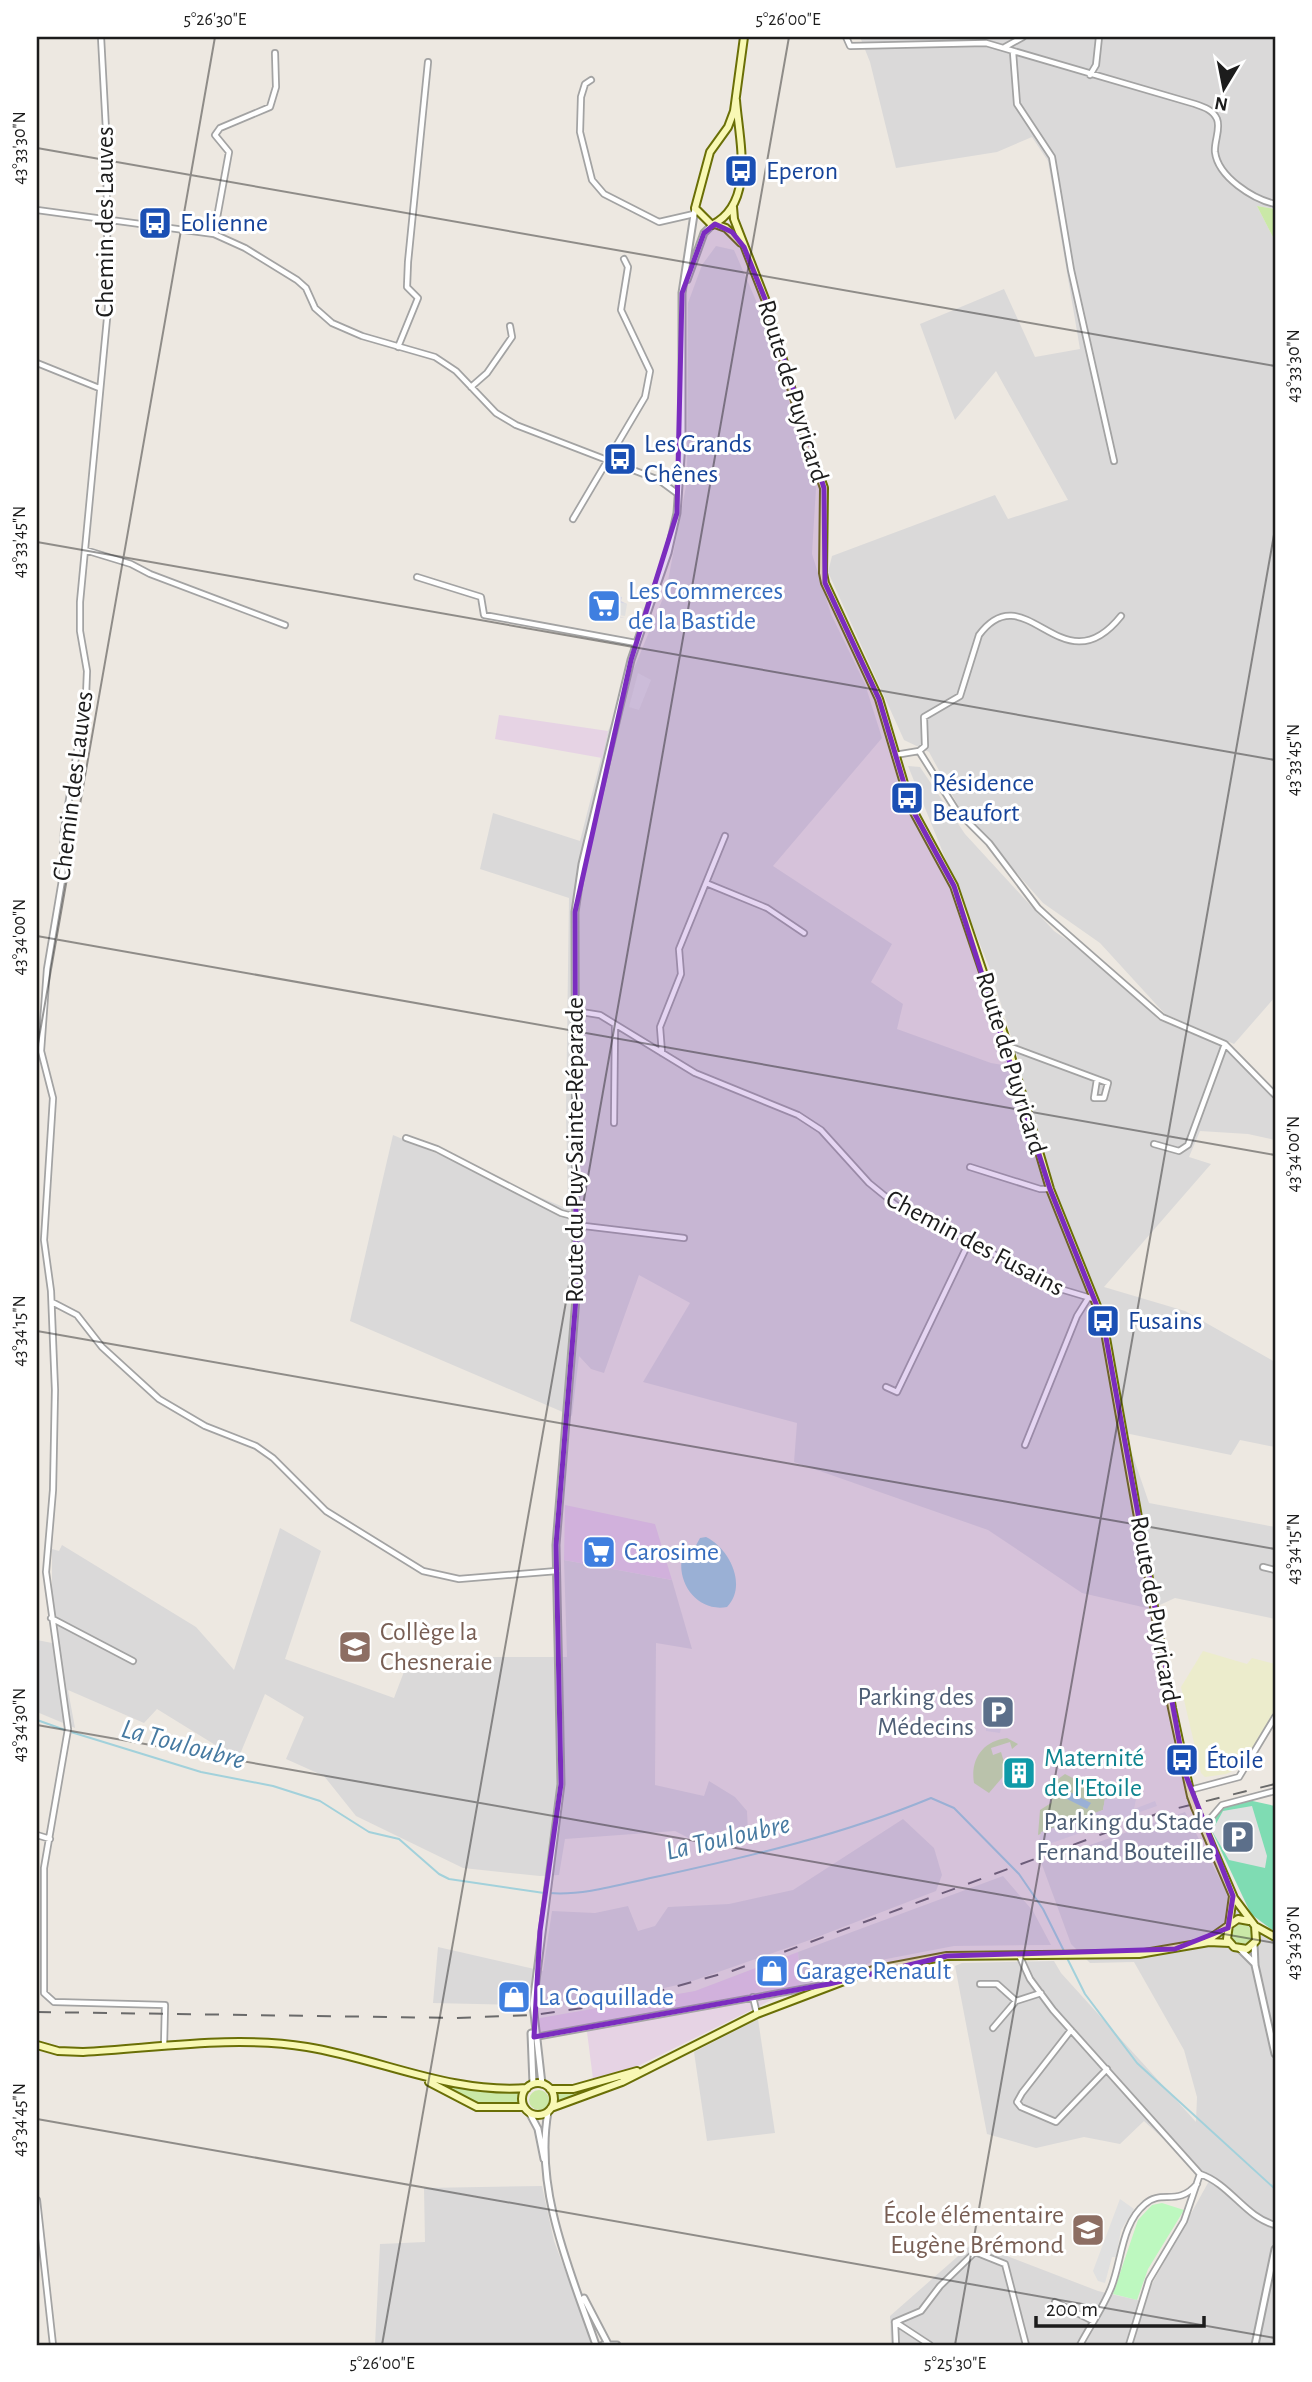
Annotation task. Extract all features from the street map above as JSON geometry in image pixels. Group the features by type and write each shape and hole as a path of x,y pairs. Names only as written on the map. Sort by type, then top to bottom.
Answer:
{"main road":[{"name":"Route de Puyricard","path":"744,37 736,100 741,171 733,207 744,247 767,304 803,429 824,488 825,583 879,699 911,807 954,886 1008,1046 1050,1189 1095,1299 1109,1341 1172,1708 1190,1793 1202,1828 1233,1897 1253,1924"},
{"name":"Route de Puyricard","path":"736,100 722,136 706,163 694,211 714,225 732,232 744,247"},
{"path":"722,136 731,134 738,140"},
{"path":"714,225 733,207"},
{"name":"Route de Puyricard","path":"1230,1925 1233,1897"},
{"path":"411,2074 477,2107 527,2110 539,2115 590,2096 757,2014 829,1984 912,1961 947,1956 1019,1953 1154,1953 1210,1939 1244,1919 1275,1938"},
{"path":"1253,1924 1255,1942"},
{"path":"1230,1925 1230,1943"},
{"path":"1195,1944 1230,1943 1240,1949 1255,1942 1275,1938"},
{"path":"37,2045 67,2052 241,2042 289,2044 460,2084 542,2084 550,2089 553,2095 550,2110"},
{"path":"550,2089 573,2089 649,2068"},
{"path":"527,2110 523,2094 530,2086"}],"street":[{"name":"Chemin des Lauves","path":"101,37 108,308 80,617 87,671 86,695 64,830 62,880 47,969 41,1051 53,1098 44,1240 51,1302 53,1490 46,1572 68,1732 44,1868 44,1993 54,2003 62,2004 165,2005 164,2047"},
{"path":"846,37 850,46 859,48 896,43 986,43 1090,75 1134,85 1212,111 1218,125 1216,154 1220,165 1254,197 1275,204"},
{"path":"985,37 986,43"},
{"path":"1004,48 1023,37"},
{"path":"1090,75 1096,65 1099,37"},
{"path":"1013,52 1017,104 1052,157 1071,270 1114,461"},
{"path":"214,234 229,152 215,135 220,128 270,107 276,86 275,54"},
{"path":"398,347 418,298 407,287 408,262 428,62"},
{"path":"591,80 585,84 579,115 580,132 592,180 604,194 659,222 694,211"},
{"path":"37,210 107,222 214,234 289,273 306,288 315,307 332,323 398,347 435,357 456,371 490,409 516,425 659,480 678,495"},
{"name":"Route du Puy-Sainte-Réparade","path":"530,2086 533,2019 544,1906 561,1784 556,1545 575,1330 574,922 582,864 636,643 668,553 678,495 681,469 682,292 694,211"},
{"name":"Route du Puy-Sainte-Réparade","path":"682,292 704,233 714,225"},
{"path":"573,519 645,397 650,371 621,310 628,267 624,259"},
{"path":"471,387 486,373 512,337 510,326"},
{"path":"37,363 99,388"},
{"path":"659,480 674,476 681,469"},
{"path":"85,550 131,564 150,574 285,625"},
{"path":"417,577 481,597 484,615 636,643"},
{"path":"895,755 919,751 925,746 924,717 960,696 979,635 985,626 1004,615 1018,616 1073,643 1086,643 1112,627 1121,616"},
{"path":"919,751 956,810 989,843 1038,908 1162,1017 1225,1044 1275,1095"},
{"path":"662,1054 660,1027 680,979 679,949 725,836"},
{"path":"706,883 768,908 804,933"},
{"name":"Chemin des Fusains","path":"574,1011 587,1011 697,1074 805,1119 821,1130 882,1196 1047,1285 1087,1300 1095,1299"},
{"path":"614,1123 615,1025"},
{"path":"1154,1144 1179,1151 1188,1145 1225,1044"},
{"path":"1008,1046 1108,1083 1104,1098 1094,1098 1097,1079"},
{"path":"406,1138 437,1149 576,1221 684,1238"},
{"path":"970,1167 1040,1189 1050,1189"},
{"path":"886,1387 897,1392 968,1242"},
{"path":"1025,1445 1077,1317 1087,1300"},
{"path":"51,1302 77,1315 102,1348 159,1399 205,1426 256,1446 273,1458 326,1511 423,1571 459,1579 557,1571"},
{"path":"1263,1567 1275,1570"},
{"path":"51,1617 133,1661"},
{"path":"1190,1793 1238,1777 1275,1717"},
{"path":"1202,1828 1222,1805 1275,1791"},
{"path":"37,1835 50,1839"},
{"path":"1255,1942 1255,1965 1275,2054"},
{"path":"1240,1949 1255,1965"},
{"path":"1019,1953 1026,1972 1041,1993 1200,2174 1216,2179 1260,2218 1275,2225"},
{"path":"534,2037 829,1984"},
{"path":"980,1984 997,1984 1016,2001"},
{"path":"993,2028 1016,2001 1041,1993"},
{"path":"753,1997 757,2014"},
{"name":"Route du Puy-Sainte-Réparade","path":"533,2019 542,2084"},
{"path":"1071,2029 1022,2093 1017,2102 1021,2107 1056,2122 1107,2069"},
{"path":"527,2110 538,2129 559,2235 596,2345"},
{"path":"547,2172 545,2126 550,2110"},
{"path":"1129,2345 1149,2280 1184,2221 1200,2174"},
{"path":"1080,2345 1110,2291 1128,2228 1139,2210 1153,2199 1174,2199 1188,2194 1197,2184"},
{"path":"37,2200 53,2345"},
{"path":"1255,2345 1275,2249"},
{"path":"895,2322 921,2311 975,2252 1005,2263 1026,2345"},
{"path":"1269,2283 1275,2267"},
{"path":"575,2280 606,2344 617,2345"},
{"path":"1055,2302 1093,2321"},
{"path":"895,2322 896,2345"},
{"path":"895,2322 930,2345"}],"highlighted area":[{"path":"715,224 732,232 744,247 767,304 824,488 825,583 879,699 911,807 954,886 1050,1189 1103,1321 1185,1773 1233,1896 1228,1928 1175,1949 947,1956 829,1984 534,2037 540,1931 561,1784 556,1545 576,1298 575,912 631,660 677,513 682,293 704,233"}],"shaded area":[{"path":"860,37 1275,37 1275,209 1257,206 1275,241 1275,997 1234,1044 1165,1014 1100,943 1043,903 960,809 929,752 904,740 828,572 832,556 995,495 1008,519 1068,500 996,371 955,420 920,324 1004,289 1035,357 1080,349 1048,161 1032,137 997,152 896,168 870,62"},
{"path":"716,246 734,250 761,312 816,488 812,554 831,614 865,684 882,738 773,866 892,944 871,982 903,1004 897,1029 991,1063 1021,1068 990,969 908,766 920,767 965,834 1054,931 1095,959 1159,1020 1228,1049 1275,1094 1275,1140 1248,1134 1200,1131 1189,1157 1211,1164 1104,1287 1185,1311 1275,1362 1275,1447 1240,1440 1231,1455 1125,1433 1149,1503 1275,1527 1275,1619 1175,1598 1151,1609 1082,1593 988,1530 794,1462 797,1423 643,1382 690,1303 639,1275 604,1373 591,1369 579,1356 572,1416 350,1321 393,1135 568,1209 566,1113 569,898 480,869 493,813 580,841 608,731 666,591 687,481 688,303 702,265"},
{"path":"597,592 622,597 621,601 627,604 605,600 607,607 602,612 625,618 594,614"},
{"path":"608,600 627,604 625,616 606,613"},
{"path":"638,673 651,680 639,710 629,707"},
{"path":"499,715 608,731 602,758 495,739"},
{"path":"565,1505 655,1524 672,1580 564,1560"},
{"path":"280,1528 321,1551 285,1659 394,1698 410,1656 441,1666 442,1657 567,1657 564,1560 672,1580 692,1649 656,1643 655,1785 704,1796 709,1781 735,1797 747,1811 748,1832 712,1850 675,1831 565,1839 559,1875 540,1876 463,1868 356,1816 324,1776 286,1759 304,1717 265,1694 238,1759 157,1709 144,1723 68,1690 75,1728 37,1712 37,1640 52,1643 52,1549 59,1551 62,1545 196,1627 234,1670"},
{"name":"Parking des Médecins","path":"986,1696 1012,1701 1008,1725 1002,1724 1000,1733 986,1731"},
{"path":"1118,1796 1136,1799 1134,1809 1155,1801 1157,1806 1046,1845 1038,1845 1041,1832 1103,1810 1105,1798 1117,1800"},
{"name":"Parking du Stade Fernand Bouteille","path":"1252,1806 1267,1856 1265,1868 1229,1860 1212,1831 1223,1811"},
{"path":"1185,1812 1229,1897 1275,1940 1275,2345 891,2345 890,2316 973,2243 1098,2291 1146,2302 1152,2284 1209,2181 1144,2121 1120,2144 1084,2137 1036,2148 987,2134 955,1966 962,1963 1054,1961 1061,1973 1196,2122 1197,2097 1184,2050 1134,1962 1090,1963 1071,1944 1041,1862"},
{"path":"903,1819 934,1848 942,1875 936,1891 807,1941 687,1983 627,1996 559,2006 433,2003 438,1947 543,1971 552,1911 595,1913 628,1906 638,1931 655,1926 668,1907 729,1904 793,1890"},
{"path":"1003,1876 1033,1911 1051,1945 954,1946 876,1961 800,1986 798,1952"},
{"name":"La Coquillade","path":"798,1952 800,1986 640,2065 593,2079 586,2024 539,2032 540,2018 695,1991"},
{"path":"758,2019 775,2133 707,2141 694,2052"},
{"path":"542,2186 554,2241 590,2336 590,2345 375,2345 380,2244 425,2242 424,2188"},
{"path":"1120,2199 1134,2209 1121,2230 1116,2257 1112,2257 1105,2283 1098,2281 1093,2271"}],"green space":[{"path":"1257,206 1275,209 1275,241"},
{"path":"1203,1651 1247,1664 1252,1658 1275,1664 1275,1710 1241,1767 1226,1774 1205,1777 1201,1773 1181,1687"},
{"path":"1007,1738 1018,1744 1012,1749 1010,1742 991,1748 993,1755 1001,1752 1007,1772 989,1793 974,1783 976,1759 985,1747"},
{"path":"1065,1774 1090,1787 1109,1790 1110,1799 1105,1799 1103,1810 1038,1835 1040,1810 1051,1803 1058,1779"},
{"path":"1248,1800 1275,1806 1275,1932 1251,1914 1208,1823 1220,1809"},
{"path":"1242,1924 1249,1927 1252,1934 1249,1941 1242,1944 1235,1941 1232,1934 1235,1927"},
{"path":"617,2082 559,2102 558,2094"},
{"path":"441,2083 520,2093 519,2104 477,2105"},
{"path":"539,2090 546,2093 549,2100 546,2107 539,2110 532,2107 529,2100 532,2093"},
{"path":"1162,2203 1184,2210 1148,2269 1137,2300 1113,2294 1138,2220 1152,2205"}],"water":[{"path":"706,1537 722,1549 736,1578 733,1598 727,1607 706,1605 690,1592 685,1583 681,1562 684,1551 694,1549 700,1538"},
{"path":"1068,1791 1091,1803 1087,1809 1065,1798"}],"waterway":[{"name":"La Touloubre","path":"37,1720 65,1730"},
{"name":"La Touloubre","path":"71,1732 201,1772 273,1786 320,1801 369,1832 399,1839 439,1874 449,1879 544,1893"},
{"name":"La Touloubre","path":"549,1893 577,1893 605,1888 763,1852 865,1823 931,1798 954,1808 1019,1874 1043,1909 1065,1953"},
{"name":"La Touloubre","path":"1067,1958 1085,1994 1137,2063 1275,2189"}],"railway":[{"path":"37,2012 456,2018 533,2015 612,2004 732,1971 1162,1812 1275,1784"}],"place":[{"name":"Eperon","path":"741,171"},
{"name":"Eolienne","path":"155,223"},
{"name":"Les Grands Chênes","path":"620,459"},
{"name":"Les Commerces de la Bastide","path":"604,606"},
{"name":"Résidence Beaufort","path":"907,798"},
{"name":"Fusains","path":"1103,1321"},
{"name":"Carosime","path":"599,1552"},
{"name":"Collège la Chesneraie","path":"355,1647"},
{"name":"Parking des Médecins","path":"998,1712"},
{"name":"Étoile","path":"1182,1760"},
{"name":"Maternité de l'Etoile","path":"1019,1773"},
{"name":"Parking du Stade Fernand Bouteille","path":"1238,1837"},
{"name":"Garage Renault","path":"772,1971"},
{"name":"La Coquillade","path":"514,1997"},
{"name":"École élémentaire Eugène Brémond","path":"1088,2230"}]}
